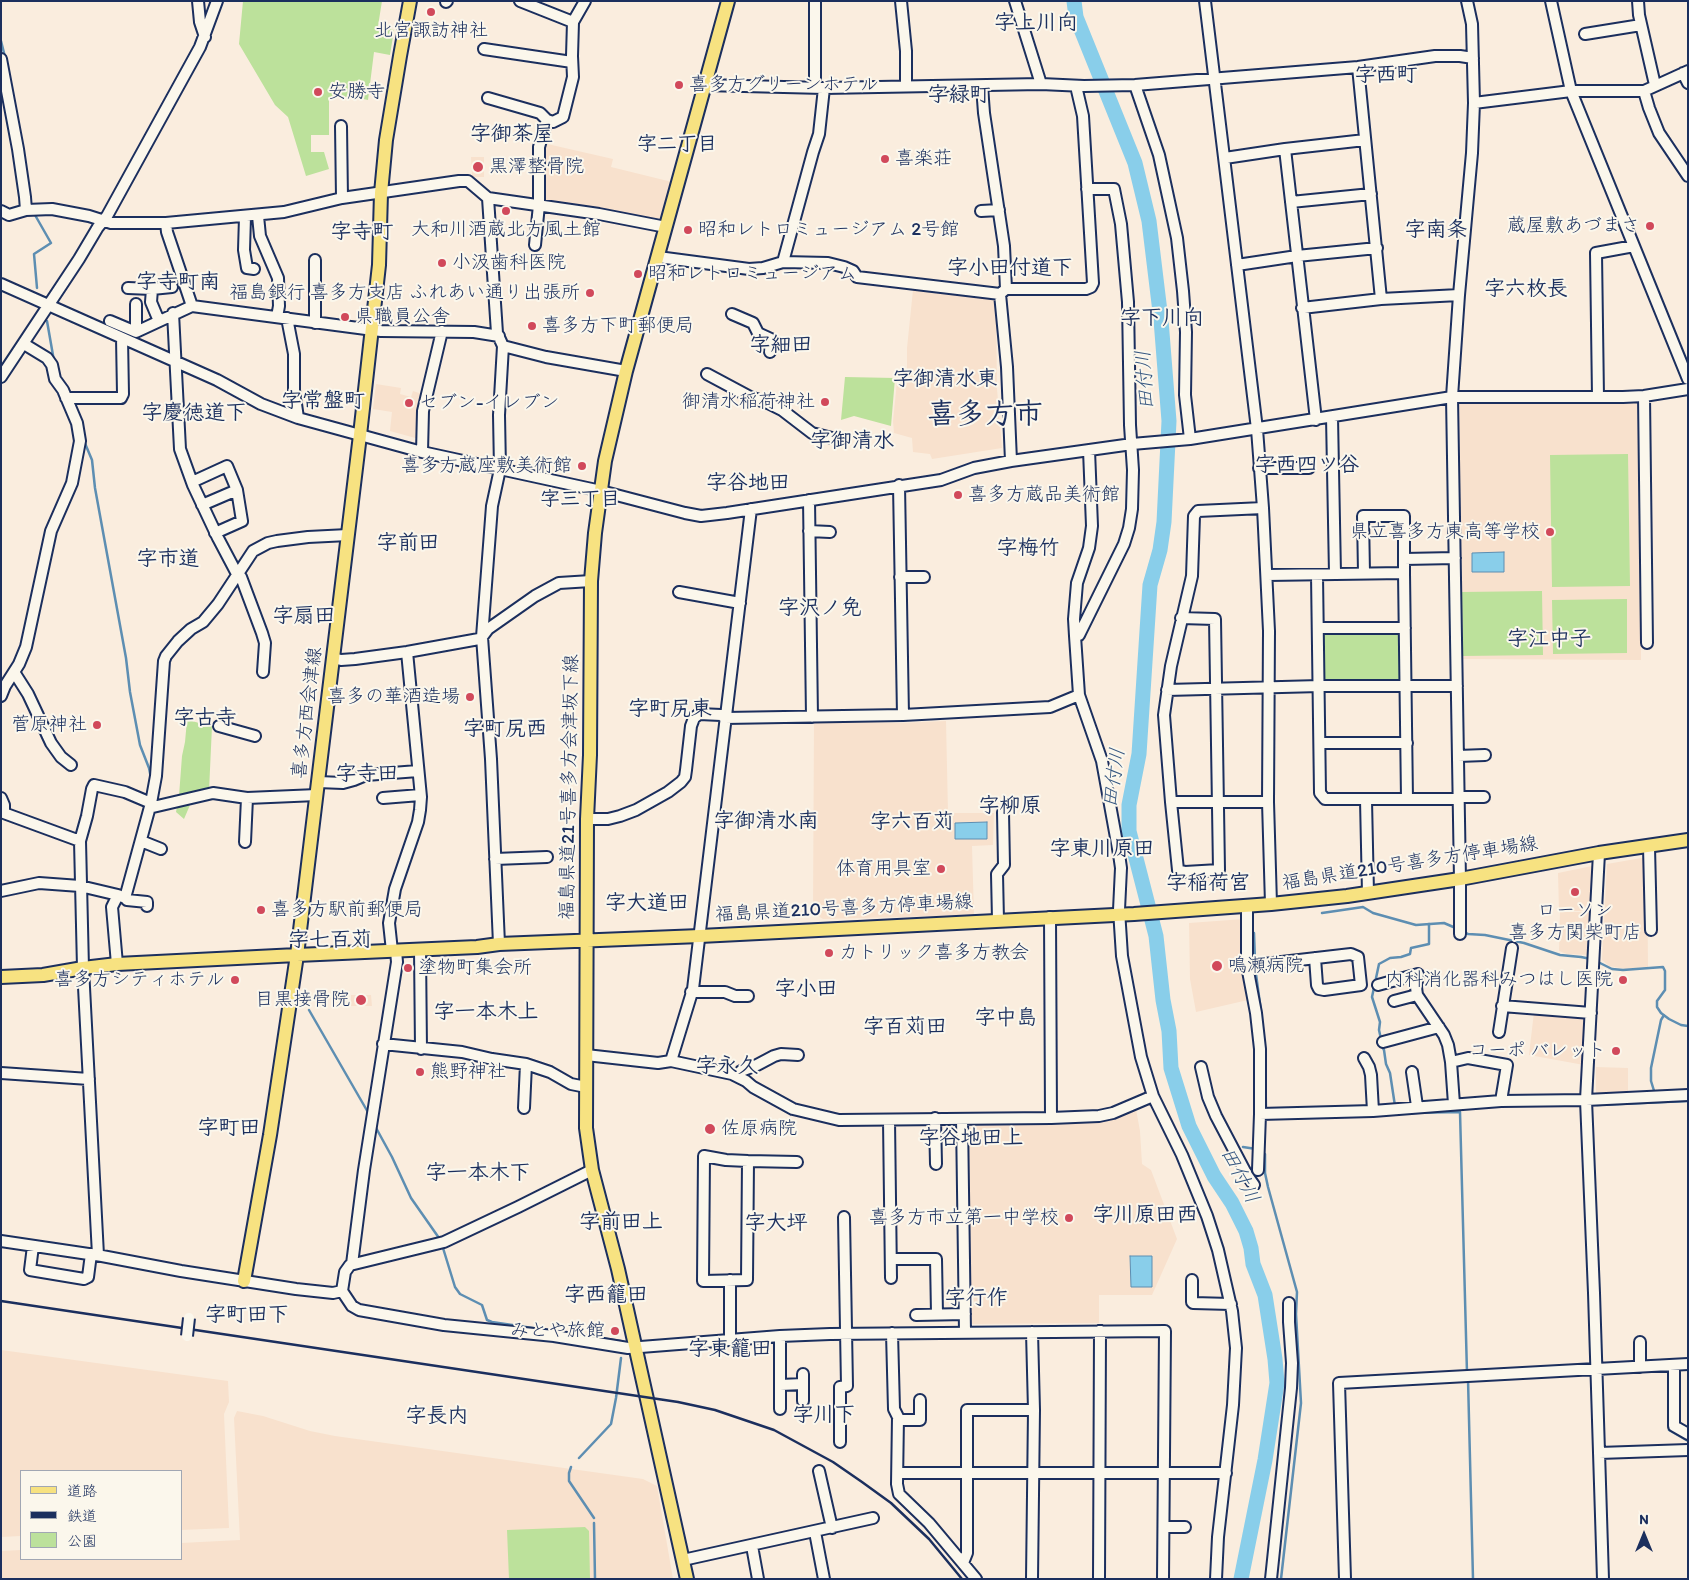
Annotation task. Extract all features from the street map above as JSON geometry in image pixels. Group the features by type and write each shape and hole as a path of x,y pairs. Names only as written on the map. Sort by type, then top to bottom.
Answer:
{"main road":[{"name":"喜多方西会津線","path":"297,955 379,265 381,193 387,132 410,1"},
{"name":"福島県道21号喜多方会津坂下線","path":"687,1579 608,1230 592,1170 586,1128 591,581 605,461 626,371 728,1"},
{"name":"福島県道210号喜多方停車場線","path":"297,955 1174,912 1368,893 1460,879 1599,853 1688,840"},
{"path":"1,977 43,975 117,964 297,955 270,1135 244,1281"}],"street":[{"path":"198,1 200,22 205,37"},
{"path":"1,377 103,222 205,37 217,1"},
{"path":"520,1 574,22"},
{"path":"488,98 540,113 547,120 553,122 563,118 573,77 574,22 585,1"},
{"path":"783,262 819,134 820,88 815,1"},
{"path":"901,1 906,51 906,86"},
{"path":"1016,1 1041,84"},
{"path":"1205,1 1257,429 1263,508 1267,575 1269,688 1268,802 1270,904"},
{"path":"1460,934 1456,558 1452,397 1472,153 1474,103 1472,24 1467,1"},
{"path":"1551,1 1572,91 1688,379"},
{"path":"1638,1 1638,15 1655,85"},
{"path":"1585,34 1641,25"},
{"path":"484,50 572,62"},
{"path":"704,85 820,88 1041,84 1080,86 1135,85 1358,67 1435,56 1473,58"},
{"path":"1,59 18,149 26,210"},
{"path":"1358,67 1381,299"},
{"path":"1474,103 1572,91 1644,91 1655,85 1686,76"},
{"path":"1135,85 1159,155 1176,238 1184,291 1186,440"},
{"path":"982,86 984,113 1004,246 1003,292 1011,461"},
{"path":"658,257 749,269 763,268 783,262 828,263 853,271 857,277 1003,292 1086,289 1091,287 1093,282 1080,86"},
{"path":"1644,91 1659,133 1688,176"},
{"path":"535,245 539,205 539,146 547,120"},
{"path":"341,126 342,198"},
{"path":"1225,158 1365,140"},
{"path":"1285,149 1316,420"},
{"path":"1,211 9,215 26,210 52,209 65,210 111,223 166,223 258,216 284,212 342,198 468,181 488,198 599,214 666,227"},
{"path":"1075,636 1081,632 1124,544 1132,509 1128,302 1121,224 1114,189 1087,189"},
{"path":"1291,202 1370,194"},
{"path":"488,198 500,338 500,469 492,506 482,637 490,752 499,944"},
{"path":"981,211 999,210"},
{"path":"258,216 260,236 278,278 279,306 294,354 294,390 298,418"},
{"path":"245,217 244,250 247,268 254,269"},
{"path":"166,223 167,232 192,306"},
{"path":"1598,397 1596,253 1634,246"},
{"path":"1236,265 1297,256 1377,248"},
{"path":"315,260 316,323"},
{"path":"1,284 217,380 261,404 298,418 422,452 601,491 701,516 941,480 974,468 1011,461 1132,444 1186,440 1452,397 1644,396 1688,390"},
{"path":"128,288 152,289 172,287"},
{"path":"152,289 151,302 159,321"},
{"path":"1302,308 1381,299 1459,295"},
{"path":"136,304 136,332"},
{"path":"110,321 136,332 173,313 192,306 380,331 474,332 500,338 546,357 626,371"},
{"path":"173,313 179,445 192,482 215,533 237,574 241,577 264,638 263,672"},
{"path":"732,314 753,323 758,333 771,339 770,352"},
{"path":"422,452 422,411 442,331"},
{"path":"66,398 121,398 123,394 122,338"},
{"path":"1,696 20,664 26,647 51,531 72,483 80,441 77,423 55,379 50,362 47,358 24,344"},
{"path":"707,374 750,397 782,410 812,433 832,438"},
{"path":"1644,396 1647,643"},
{"path":"1332,417 1335,574"},
{"path":"1089,450 1092,526 1089,548 1077,583 1074,619 1079,695 1102,761 1119,854 1119,915 1122,956 1141,1057 1154,1096 1182,1155 1207,1216 1218,1250 1231,1304 1236,1348 1233,1405 1218,1537 1216,1579"},
{"path":"192,482 227,466 237,490 242,521 215,533"},
{"path":"1259,468 1309,468"},
{"path":"899,485 903,715"},
{"path":"202,505 237,490"},
{"path":"809,500 812,717"},
{"path":"1181,618 1215,619 1219,870 1185,872 1178,870 1164,720 1171,666 1181,618 1192,576 1194,516 1198,511 1263,508"},
{"path":"671,1062 691,992 700,936 751,509"},
{"path":"1364,573 1363,516 1404,516 1407,800"},
{"path":"809,532 830,532"},
{"path":"117,964 112,907 122,896 152,805 156,776 164,661 166,656 191,629 203,622 218,604 253,550 268,543 308,537 348,535"},
{"path":"1404,559 1456,558"},
{"path":"1267,575 1404,573"},
{"path":"1317,575 1320,793 1325,799 1407,800 1484,797"},
{"path":"900,577 924,576"},
{"path":"333,658 341,660 355,659 473,641 482,637 488,629 535,596 559,582 591,581"},
{"path":"679,592 740,603"},
{"path":"1319,628 1405,628"},
{"path":"343,1295 345,1272 351,1265 383,1044 397,962 389,923 395,889 418,822 420,795 407,652"},
{"path":"14,672 28,694 51,743 61,757 71,765"},
{"path":"1168,690 1320,686 1457,686"},
{"path":"588,819 608,819 636,810 682,782 685,777 690,731 694,718 702,714 721,715 725,718 903,715 1050,707 1079,695"},
{"path":"219,726 255,736"},
{"path":"1320,743 1407,743"},
{"path":"1458,756 1485,756"},
{"path":"318,782 343,783 366,775 418,771"},
{"path":"33,1246 30,1270 84,1279 88,1277 94,1255 89,1079 80,886 80,841 94,785 125,792 152,805 182,802 210,794 247,798 317,795"},
{"path":"383,798 420,795"},
{"path":"1,798 4,805 2,813 80,841"},
{"path":"245,842 247,798"},
{"path":"1366,800 1368,893"},
{"path":"1171,802 1268,802"},
{"path":"998,920 997,874 1004,865 1003,812"},
{"path":"141,841 161,850"},
{"path":"1649,847 1651,930"},
{"path":"1599,853 1586,1100 1597,1370 1602,1579"},
{"path":"495,859 547,857"},
{"path":"1,891 39,883 80,886 122,896 127,900 147,902 147,906"},
{"path":"1247,905 1247,966 1256,1012 1260,1049 1258,1170"},
{"path":"1050,917 1051,1118"},
{"path":"1499,1032 1512,948"},
{"path":"420,950 421,1049"},
{"path":"1247,966 1314,958 1351,954 1358,957 1361,985 1319,989 1314,958"},
{"path":"1378,985 1418,974 1417,995 1448,1044 1454,1104"},
{"path":"691,992 725,992 734,996 748,996"},
{"path":"1394,1001 1417,995"},
{"path":"1502,1006 1591,1013"},
{"path":"1383,1042 1438,1027"},
{"path":"383,1044 462,1052 526,1064 550,1072 571,1084 586,1087"},
{"path":"586,1055 658,1063 671,1062 710,1069 738,1077 793,1109 839,1120 1051,1118 1106,1114 1154,1096"},
{"path":"738,1077 741,1071 778,1055 798,1055"},
{"path":"1364,1058 1369,1066 1373,1111"},
{"path":"1451,1062 1468,1058 1507,1065 1501,1101"},
{"path":"524,1108 526,1064"},
{"path":"1201,1066 1208,1097 1216,1116 1254,1185"},
{"path":"1412,1072 1417,1106"},
{"path":"1,1073 89,1079"},
{"path":"1260,1114 1373,1111 1417,1106 1501,1101 1586,1100 1688,1095"},
{"path":"936,1118 936,1164"},
{"path":"962,1118 965,1332"},
{"path":"889,1120 892,1278"},
{"path":"748,1160 747,1280 703,1280 704,1156 726,1160 748,1160 797,1162"},
{"path":"351,1265 444,1242 592,1170"},
{"path":"840,1442 840,1386 847,1386 844,1217"},
{"path":"1,1241 244,1281 333,1293 343,1295 352,1306 359,1310 444,1325 554,1336 628,1348 634,1346 780,1336 847,1334 1165,1332 1163,1579"},
{"path":"892,1259 936,1259 937,1314"},
{"path":"730,1280 730,1340"},
{"path":"1192,1280 1193,1303 1231,1304"},
{"path":"1271,1579 1291,1388 1292,1363 1289,1303"},
{"path":"916,1315 965,1314"},
{"path":"187,1336 189,1318"},
{"path":"1032,1332 1034,1410 1032,1579"},
{"path":"1099,1579 1100,1332"},
{"path":"892,1333 894,1409 898,1420 897,1487 900,1497 929,1524 976,1579"},
{"path":"780,1336 780,1408"},
{"path":"1640,1342 1640,1367"},
{"path":"1345,1579 1339,1383 1688,1364"},
{"path":"1674,1365 1674,1426 1688,1434"},
{"path":"780,1384 803,1379 803,1401"},
{"path":"898,1420 920,1420 920,1400"},
{"path":"963,1563 967,1553 967,1410 1034,1410"},
{"path":"1598,1453 1688,1450"},
{"path":"819,1471 832,1528"},
{"path":"898,1473 1226,1473"},
{"path":"682,1560 873,1518"},
{"path":"1164,1528 1185,1527"},
{"path":"815,1532 824,1579"},
{"path":"752,1546 758,1579"}],"shaded area":[{"path":"543,143 613,159 611,167 672,182 660,224 543,200 544,174 541,153"},
{"name":"黒澤整骨院","path":"471,157 484,157 484,177 472,177"},
{"path":"913,290 990,295 996,302 997,389 1002,448 932,459 930,454 913,452 912,438 894,433 893,421 897,381 907,372 907,348"},
{"path":"376,384 401,388 400,394 411,397 413,391 425,395 419,439 390,431 392,412 373,409"},
{"name":"県立喜多方東高等学校","path":"1640,401 1641,660 1463,659 1458,405 1460,403"},
{"path":"814,721 899,723 946,721 948,813 994,813 993,845 972,846 974,915 823,919 813,913"},
{"path":"1647,857 1648,967 1626,969 1609,966 1602,960 1607,864"},
{"name":"ローソン 喜多方関柴町店","path":"1592,866 1592,911 1559,911 1558,873"},
{"path":"1560,912 1592,912 1590,955 1567,954 1559,951"},
{"name":"鳴瀬病院","path":"1244,919 1244,953 1248,1000 1196,1012 1190,979 1189,923"},
{"name":"目黒接骨院","path":"351,995 371,995 372,1006 351,1006"},
{"path":"1534,1012 1589,1018 1584,1065 1529,1055"},
{"path":"1596,1067 1628,1068 1628,1097 1596,1097"},
{"name":"喜多方市立第一中学校","path":"1136,1109 1140,1131 1142,1164 1151,1170 1177,1239 1152,1295 1099,1295 1099,1323 970,1324 967,1130 972,1126 1111,1119"},
{"path":"1,1350 228,1381 229,1402 224,1414 229,1528 182,1530 182,1470 20,1470 20,1536 1,1537"},
{"path":"237,1411 263,1416 310,1431 335,1436 643,1479 657,1486 673,1579 1,1579 1,1551 20,1550 20,1560 182,1560 182,1543 240,1540 234,1418"}],"green space":[{"name":"安勝寺","path":"243,1 382,1 378,26 394,30 390,55 374,52 368,100 354,97 329,97 329,135 311,135 311,152 324,152 329,169 306,176 288,117 275,105 239,44"},
{"path":"845,377 895,378 891,426 854,416 841,420"},
{"path":"1628,454 1630,586 1552,587 1550,455"},
{"path":"1542,591 1543,655 1463,656 1462,592"},
{"path":"1627,599 1627,653 1553,654 1552,600"},
{"path":"1402,631 1403,679 1324,681 1323,632"},
{"path":"187,720 212,726 209,791 190,805 184,819 176,812"},
{"path":"585,1527 589,1531 590,1579 509,1579 507,1530"}],"water":[{"path":"1504,552 1504,572 1472,572 1472,553"},
{"path":"987,822 987,839 955,839 955,823"},
{"path":"1130,1256 1152,1256 1152,1287 1131,1287"}],"waterway":[{"name":"田付川","path":"1074,1 1076,17 1135,163 1149,221 1161,320 1169,421 1164,522 1160,550 1150,585 1139,754 1129,805 1129,831 1156,936 1163,1000 1169,1031 1171,1068 1189,1126 1214,1176 1232,1203 1246,1231 1253,1264 1265,1295 1275,1359 1277,1383 1265,1460 1241,1579"},
{"path":"1,41 5,57"},
{"path":"35,215 51,243 34,254 37,288"},
{"path":"47,321 54,361"},
{"path":"84,441 92,460 95,488 140,745 151,778"},
{"path":"1322,913 1363,907 1373,913 1416,925 1444,923 1458,929"},
{"path":"1381,1039 1380,1022 1372,997 1379,964 1390,958 1410,954 1411,948 1429,944 1429,924"},
{"path":"1463,932 1524,943 1560,955 1591,959"},
{"path":"1254,933 1255,961"},
{"path":"1596,961 1612,969 1623,970 1663,967 1665,971 1665,990 1657,1001 1657,1007 1669,1019 1688,1026"},
{"path":"1255,967 1261,1011"},
{"path":"309,1010 369,1114"},
{"path":"1655,1094 1651,1081 1651,1068 1661,1020 1664,1015"},
{"path":"1381,1045 1390,1073 1395,1106"},
{"path":"1265,1051 1266,1111"},
{"path":"1597,1105 1688,1101"},
{"path":"1408,1110 1408,1113 1460,1112 1467,1373"},
{"path":"375,1126 411,1198 439,1238"},
{"path":"1243,1147 1256,1149"},
{"path":"1261,1152 1265,1154 1265,1173 1268,1187 1297,1292 1296,1314 1301,1403 1281,1579"},
{"path":"443,1248 455,1287 460,1294 482,1305 487,1320 546,1330"},
{"path":"586,1336 621,1341 621,1343"},
{"path":"579,1458 611,1424 621,1358"},
{"path":"1669,1373 1669,1430 1688,1441"},
{"path":"1468,1379 1473,1579"},
{"path":"571,1467 569,1481 594,1518"},
{"path":"594,1523 595,1579"}],"railway":[{"path":"1,1301 678,1402 715,1410 774,1430 833,1462 891,1503 929,1539 962,1579"}],"place":[{"name":"北宮諏訪神社","path":"431,12"},
{"name":"喜多方グリーンホテル","path":"679,85"},
{"name":"安勝寺","path":"318,92"},
{"name":"喜楽荘","path":"885,159"},
{"name":"黒澤整骨院","path":"478,167"},
{"name":"大和川酒蔵北方風土館","path":"506,211"},
{"name":"蔵屋敷あづまさ","path":"1650,226"},
{"name":"昭和レトロミュージアム 2号館","path":"688,230"},
{"name":"小汲歯科医院","path":"442,263"},
{"name":"昭和レトロミュージアム","path":"638,274"},
{"name":"福島銀行 喜多方支店 ふれあい通り出張所","path":"590,293"},
{"name":"県職員公舎","path":"345,317"},
{"name":"喜多方下町郵便局","path":"532,326"},
{"name":"御清水稲荷神社","path":"825,402"},
{"name":"セブン-イレブン","path":"409,403"},
{"name":"喜多方蔵座敷美術館","path":"582,466"},
{"name":"喜多方蔵品美術館","path":"958,495"},
{"name":"県立喜多方東高等学校","path":"1550,532"},
{"name":"喜多の華酒造場","path":"470,697"},
{"name":"菅原神社","path":"97,725"},
{"name":"体育用具室","path":"941,869"},
{"name":"ローソン 喜多方関柴町店","path":"1575,892"},
{"name":"喜多方駅前郵便局","path":"261,910"},
{"name":"カトリック喜多方教会","path":"829,953"},
{"name":"鳴瀬病院","path":"1217,966"},
{"name":"塗物町集会所","path":"408,968"},
{"name":"喜多方シティホテル","path":"235,980"},
{"name":"内科消化器科みつはし医院","path":"1623,980"},
{"name":"目黒接骨院","path":"361,1000"},
{"name":"コーポ バレット","path":"1616,1051"},
{"name":"熊野神社","path":"420,1072"},
{"name":"佐原病院","path":"710,1129"},
{"name":"喜多方市立第一中学校","path":"1069,1218"},
{"name":"みとや旅館","path":"615,1331"}],"district":[{"name":"字上川向","path":"1036,24"},
{"name":"字西町","path":"1386,76"},
{"name":"字緑町","path":"959,96"},
{"name":"字御茶屋","path":"512,135"},
{"name":"字二丁目","path":"677,145"},
{"name":"字南条","path":"1436,231"},
{"name":"字寺町","path":"362,233"},
{"name":"字小田付道下","path":"1010,269"},
{"name":"字寺町南","path":"178,283"},
{"name":"字六枚長","path":"1526,290"},
{"name":"字下川向","path":"1162,319"},
{"name":"字細田","path":"781,346"},
{"name":"字御清水東","path":"945,380"},
{"name":"字常盤町","path":"323,402"},
{"name":"字慶徳道下","path":"194,414"},
{"name":"喜多方市","path":"985,416"},
{"name":"字御清水","path":"852,442"},
{"name":"字西四ツ谷","path":"1307,466"},
{"name":"字谷地田","path":"748,484"},
{"name":"字三丁目","path":"580,500"},
{"name":"字前田","path":"408,544"},
{"name":"字梅竹","path":"1028,549"},
{"name":"字市道","path":"168,560"},
{"name":"字沢ノ免","path":"820,609"},
{"name":"字扇田","path":"304,617"},
{"name":"字江中子","path":"1549,640"},
{"name":"字町尻東","path":"670,710"},
{"name":"字古寺","path":"205,719"},
{"name":"字町尻西","path":"505,730"},
{"name":"字寺田","path":"367,775"},
{"name":"字柳原","path":"1010,807"},
{"name":"字御清水南","path":"766,822"},
{"name":"字六百苅","path":"912,823"},
{"name":"字東川原田","path":"1102,850"},
{"name":"字稲荷宮","path":"1208,884"},
{"name":"字大道田","path":"647,904"},
{"name":"字七百苅","path":"330,941"},
{"name":"字小田","path":"806,990"},
{"name":"字一本木上","path":"486,1013"},
{"name":"字中島","path":"1006,1019"},
{"name":"字百苅田","path":"905,1028"},
{"name":"字永久","path":"727,1067"},
{"name":"字町田","path":"229,1129"},
{"name":"字谷地田上","path":"971,1139"},
{"name":"字一本木下","path":"478,1174"},
{"name":"字川原田西","path":"1145,1216"},
{"name":"字前田上","path":"621,1223"},
{"name":"字大坪","path":"776,1224"},
{"name":"字西籠田","path":"606,1296"},
{"name":"字行作","path":"976,1299"},
{"name":"字町田下","path":"247,1316"},
{"name":"字東籠田","path":"730,1350"},
{"name":"字川下","path":"824,1416"},
{"name":"字長内","path":"437,1417"}]}
